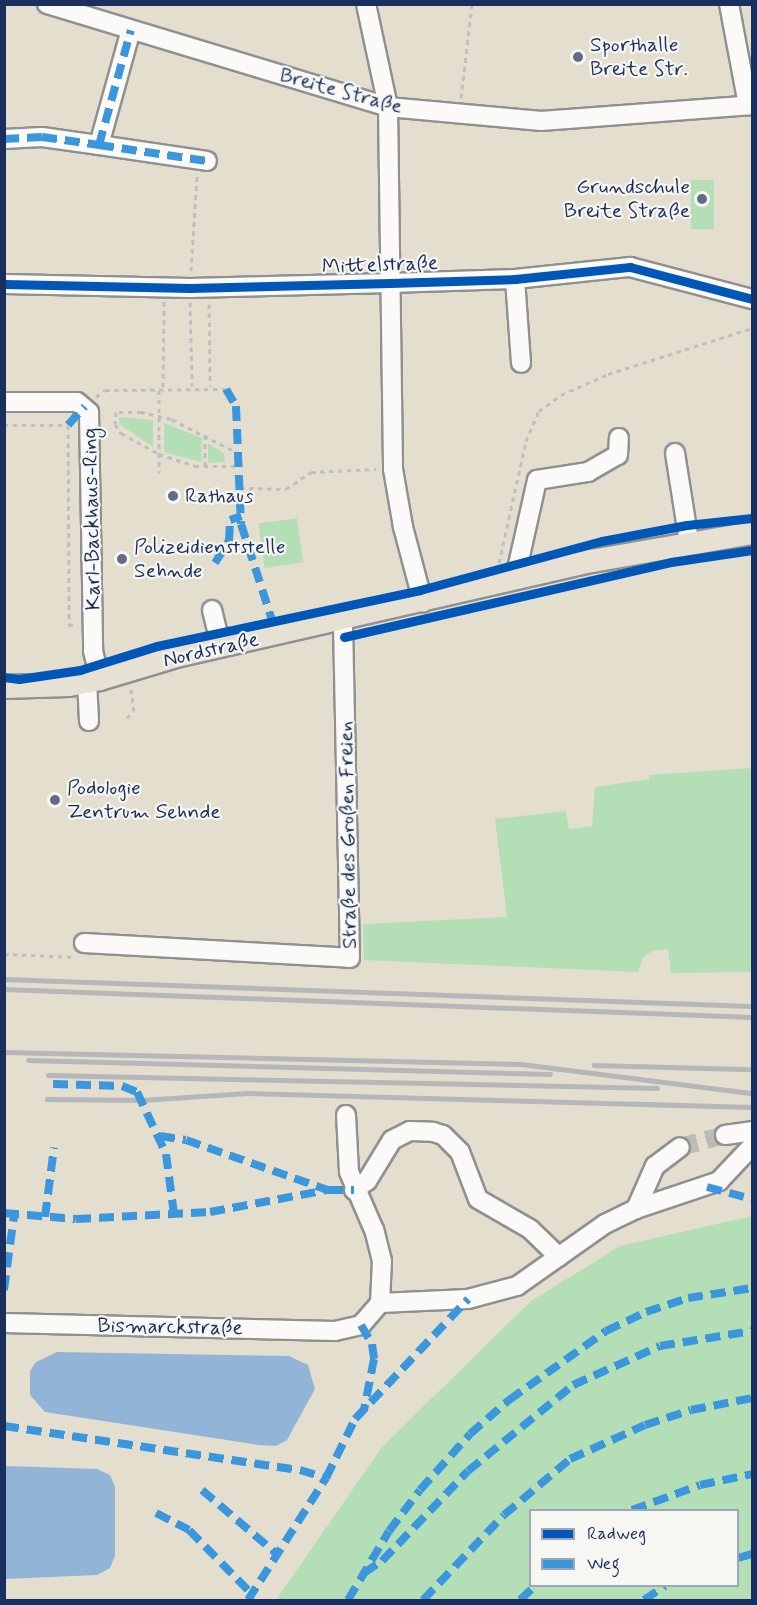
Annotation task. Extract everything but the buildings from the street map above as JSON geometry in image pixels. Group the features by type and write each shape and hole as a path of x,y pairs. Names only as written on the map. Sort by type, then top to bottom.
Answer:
{"main road":[{"name":"Nordstraße","path":"4,687 93,680 221,646 343,621 521,578 689,541 753,533"}],"street":[{"name":"Breite Straße","path":"47,4 388,107 541,121 750,105"},
{"path":"366,4 388,107 393,469 403,527 423,602"},
{"path":"729,4 750,105"},
{"path":"99,146 131,30"},
{"path":"4,139 42,137 203,160"},
{"name":"Mittelstraße","path":"4,284 200,288 390,283 515,279 630,267 753,299"},
{"path":"515,279 521,363"},
{"name":"Karl-Backhaus-Ring","path":"4,402 77,402 85,406 91,420 87,631 93,651 93,680 89,721"},
{"path":"521,578 518,565 537,480 588,472 618,455 619,438"},
{"path":"675,453 689,541"},
{"path":"212,610 221,646"},
{"name":"Straße des Großen Freien","path":"84,943 350,958 343,621"},
{"path":"346,1115 346,1155 354,1190 374,1230 382,1261 380,1303 494,1295 517,1286 605,1224 636,1209 719,1180 753,1146"},
{"path":"354,1190 367,1181 392,1140 410,1131 443,1135 460,1152 477,1199 530,1229 559,1257"},
{"path":"725,1135 753,1131"},
{"path":"636,1209 655,1166 680,1147"},
{"name":"Bismarckstraße","path":"4,1323 335,1331 361,1325 380,1303"}],"path":[{"path":"458,114 467,68 472,4"},
{"path":"192,386 200,288 203,160"},
{"path":"163,387 164,288"},
{"path":"200,288 210,386"},
{"path":"494,585 526,441 538,411 561,395 608,374 753,328"},
{"path":"85,406 105,390 159,390 163,387 192,386 226,388"},
{"path":"159,390 159,473"},
{"path":"240,454 216,445 205,435 159,416 129,411 116,412 115,416 121,433 159,454 205,467 240,466"},
{"path":"4,425 68,425 69,625 81,625 87,631"},
{"path":"205,435 205,467"},
{"path":"240,488 286,489 311,472 393,469"},
{"path":"128,718 134,711 130,685"}],"green space":[{"path":"691,180 714,180 714,229 691,229"},
{"path":"119,417 153,420 153,447 119,424"},
{"path":"164,423 202,438 201,462 164,452"},
{"path":"208,443 224,454 225,462 208,463"},
{"path":"297,518 303,563 265,568 258,523"},
{"path":"752,768 752,972 671,973 668,949 652,951 643,958 638,972 364,960 363,924 507,917 495,819 566,811 569,829 592,826 595,787 649,779 649,775"},
{"path":"752,1216 752,1600 276,1600 382,1447 531,1301 620,1246"}],"water":[{"path":"57,1352 289,1356 308,1365 315,1389 287,1440 276,1446 259,1445 45,1412 30,1395 30,1371 36,1362"},
{"path":"5,1466 97,1469 110,1475 115,1487 115,1556 110,1568 97,1575 5,1579"}],"tunnel":[{"path":"680,1147 725,1135"}],"railway":[{"path":"4,979 752,1006"},
{"path":"4,989 752,1017"},
{"path":"4,1052 521,1064 752,1093"},
{"path":"28,1060 550,1074"},
{"path":"594,1065 752,1069"},
{"path":"48,1075 657,1088"},
{"path":"47,1099 142,1100 247,1093 752,1107"}],"marked path":[{"path":"4,139 42,137 99,145 131,30"},
{"path":"99,145 207,161"},
{"path":"226,389 236,406 241,524 273,623"},
{"path":"68,425 85,406"},
{"path":"215,563 229,541 230,520 241,516"},
{"path":"53,1084 122,1086 137,1092 166,1154 174,1214"},
{"path":"160,1136 186,1140 328,1190 354,1190"},
{"path":"45,1217 54,1148"},
{"path":"707,1187 752,1199"},
{"path":"4,1213 76,1219 210,1212 328,1190"},
{"path":"4,1290 14,1215"},
{"path":"348,1600 389,1531 420,1490 470,1434 509,1400 606,1331 646,1312 688,1298 752,1288"},
{"path":"248,1600 326,1478 355,1419 468,1299"},
{"path":"361,1325 372,1344 374,1359 364,1410"},
{"path":"364,1573 382,1561 468,1471 573,1385 660,1346 752,1331"},
{"path":"423,1600 504,1515 570,1459 645,1425 691,1410 752,1398"},
{"path":"4,1426 300,1470 326,1478"},
{"path":"635,1509 700,1485 752,1474"},
{"path":"202,1490 277,1554"},
{"path":"156,1513 189,1530 252,1594"},
{"path":"739,1558 752,1554"},
{"path":"520,1600 534,1587"},
{"path":"644,1600 664,1587"}],"cycle path":[{"path":"4,284 190,288 390,283 515,279 630,267 752,299"},
{"path":"4,677 19,679 80,670 157,646 420,590 602,541 687,525 752,518"},
{"path":"344,637 671,562 752,550"}],"place":[{"name":"Sporthalle Breite Str.","path":"578,57"},
{"name":"Grundschule Breite Straße","path":"702,199"},
{"name":"Rathaus","path":"173,496"},
{"name":"Polizeidienststelle Sehnde","path":"122,559"},
{"name":"Podologie Zentrum Sehnde","path":"55,800"}]}
